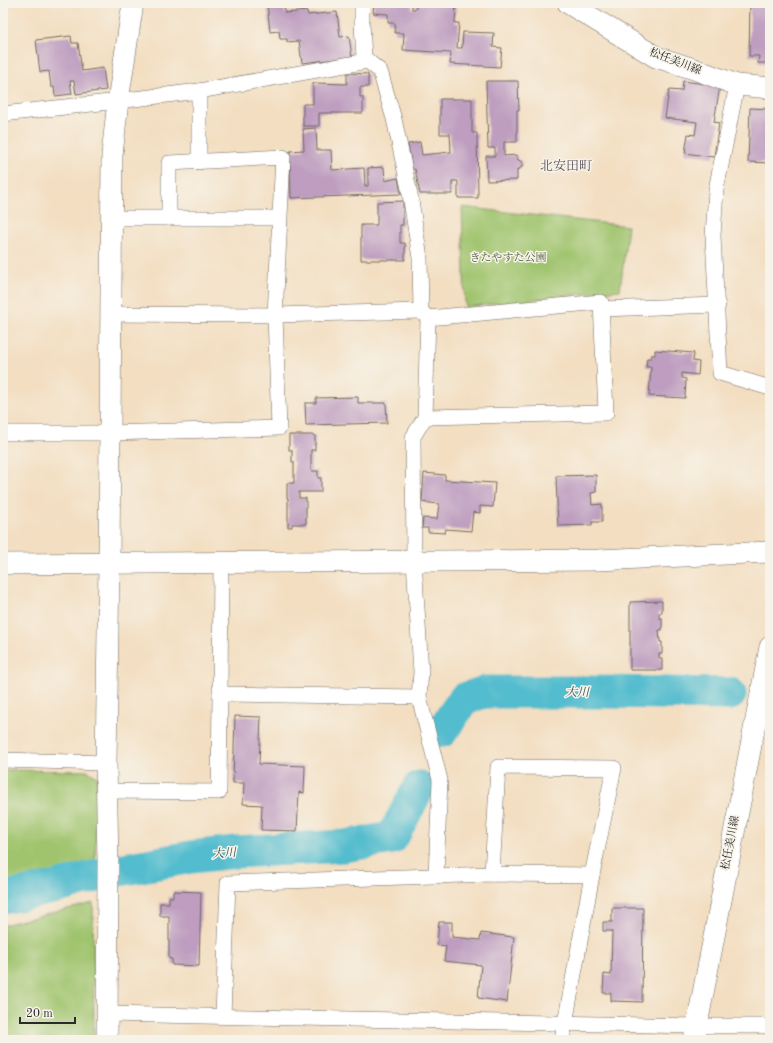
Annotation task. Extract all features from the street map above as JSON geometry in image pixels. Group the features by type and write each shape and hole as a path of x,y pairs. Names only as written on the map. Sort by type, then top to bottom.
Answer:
{"street":[{"path":"107,1040 108,860 106,763 111,314 110,218 112,155 118,101 133,3"},
{"path":"362,3 364,58 380,71 394,119 410,194 420,258 425,315 425,417 413,437 414,561 421,672 419,697 440,780 436,876"},
{"name":"松任美川線","path":"568,3 656,57 737,85 770,88"},
{"path":"3,114 198,91 368,60"},
{"path":"737,85 716,190 713,236 718,305 720,373 770,388"},
{"path":"198,91 199,162"},
{"path":"3,433 110,433 279,428 276,315 279,218 283,157 169,163 169,218"},
{"path":"110,218 279,218"},
{"path":"111,314 425,315 601,302 606,413 425,417"},
{"path":"601,309 718,305"},
{"path":"3,564 598,560 770,552"},
{"path":"107,791 219,792 221,563"},
{"name":"松任美川線","path":"695,1033 770,647"},
{"path":"220,694 419,697"},
{"path":"3,760 106,763"},
{"path":"492,874 498,767 614,768 592,875 562,1040"},
{"path":"222,1016 228,883 492,874 592,875"},
{"path":"107,1014 565,1022 695,1033 770,1026"}],"green space":[{"name":"きたやすた公園","path":"462,207 628,226 620,290 465,307"},
{"path":"3,770 88,771 97,777 95,865 3,888"},
{"path":"93,903 94,1040 3,1040 3,925"}],"building":[{"path":"267,3 284,3 285,13 307,11 308,15 337,12 340,37 349,36 352,57 302,63 299,41 287,42 287,39 280,39 279,31 270,32"},
{"path":"374,3 412,3 412,9 416,9 416,3 456,3 455,23 459,23 457,48 462,48 463,32 494,33 493,47 502,48 500,67 450,64 451,53 403,50 404,33 395,33 395,23 388,23 388,14 373,13"},
{"path":"750,3 770,3 770,63 758,63 759,56 749,56"},
{"path":"71,36 72,43 78,43 82,71 103,68 106,90 76,94 74,81 70,81 72,94 55,96 54,87 51,87 49,71 40,72 36,40"},
{"path":"347,73 368,74 368,87 360,87 360,97 363,97 363,113 319,113 319,126 303,126 303,104 313,104 313,83 347,84"},
{"path":"486,81 518,81 519,110 517,110 517,142 504,142 504,156 517,155 517,159 522,162 522,167 517,170 517,180 487,181 486,156 495,156 495,148 488,148"},
{"path":"683,81 720,86 714,122 719,123 714,157 685,153 688,134 695,135 697,122 665,118 669,90 682,91"},
{"path":"440,99 472,99 472,133 477,133 478,198 458,198 458,181 452,181 452,194 420,194 415,169 412,170 408,144 420,142 422,155 451,152 450,134 440,134"},
{"path":"750,108 770,109 770,163 748,162"},
{"path":"316,128 317,150 331,150 332,170 364,168 365,186 368,186 368,168 384,167 385,181 398,178 401,194 291,198 290,151 304,150 303,129"},
{"path":"403,201 403,225 400,225 400,243 405,243 405,260 361,260 361,225 377,225 377,202"},
{"path":"655,350 694,353 693,361 699,362 698,375 682,373 682,378 686,379 685,398 649,396 651,367 646,367 647,358 651,358 651,355 655,355"},
{"path":"358,397 358,403 386,403 387,423 306,425 305,403 316,403 316,398"},
{"path":"289,435 315,435 315,450 311,450 311,471 318,471 318,478 321,478 321,492 299,492 299,498 306,498 306,524 292,524 292,527 288,527 287,483 294,483 294,462 292,462 292,450 289,450"},
{"path":"424,473 445,475 445,480 495,483 493,507 480,506 480,513 473,512 471,531 446,529 445,533 428,532 428,528 422,528 423,518 437,519 439,504 422,502"},
{"path":"596,475 596,492 591,493 592,505 602,504 602,522 592,522 592,525 558,526 556,476"},
{"path":"662,601 662,613 659,613 659,618 662,618 662,630 659,630 660,642 662,642 662,654 659,654 659,658 662,658 662,670 630,670 630,602"},
{"path":"235,716 261,717 259,764 305,766 304,793 299,792 297,831 261,830 262,805 243,804 244,783 233,783"},
{"path":"173,891 201,892 199,966 172,965 172,959 169,959 169,916 160,916 160,903 169,903 169,897 173,897"},
{"path":"612,908 643,908 642,1002 611,1001 611,993 603,993 604,974 611,975 612,931 603,931 603,922 612,922"},
{"path":"439,922 452,922 452,937 480,940 481,933 514,937 507,1002 478,998 481,965 444,961 446,946 437,945"}],"waterway":[{"name":"大川","path":"442,731 464,699 484,692 730,694"},
{"name":"大川","path":"3,898 57,887 114,871 191,857 235,852 344,846 392,838 419,787"}],"district":[{"name":"北安田町","path":"566,166"}]}
